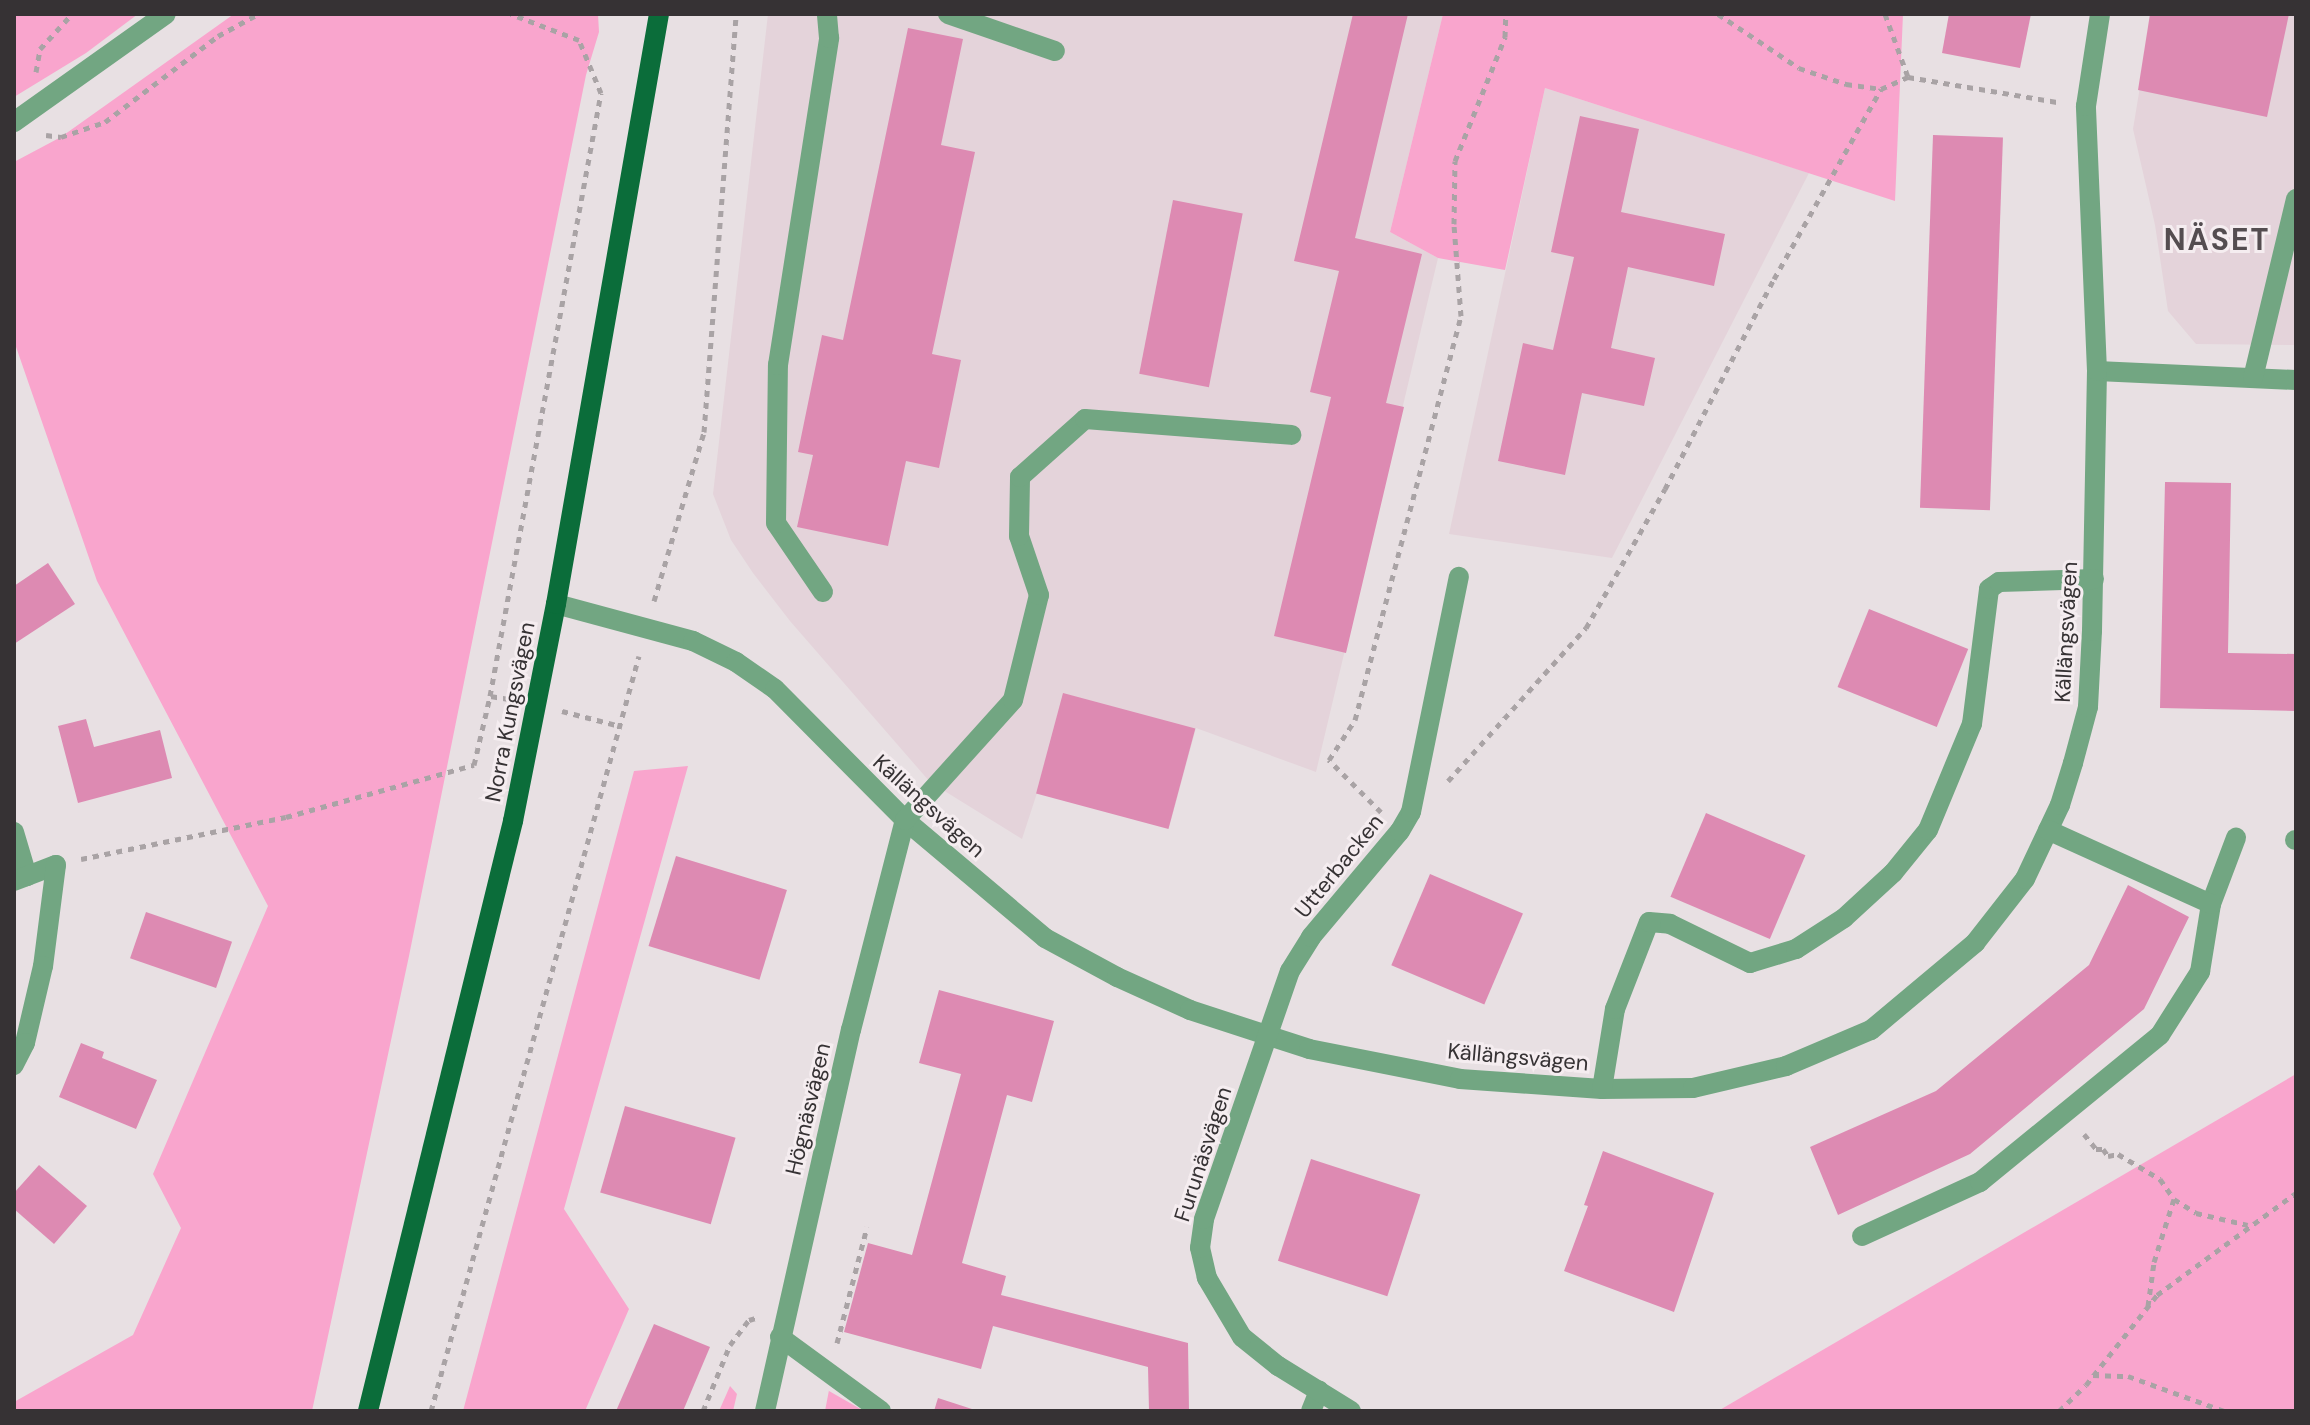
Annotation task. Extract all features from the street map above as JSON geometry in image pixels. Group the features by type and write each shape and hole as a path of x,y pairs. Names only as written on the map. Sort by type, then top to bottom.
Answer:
{"main road":[{"name":"Norra Kungsvägen","path":"368,1411 513,821 556,604 659,14"}],"street":[{"path":"15,121 166,14"},
{"path":"823,592 776,523 778,365 829,38 827,14"},
{"path":"948,14 1055,51"},
{"name":"Källängsvägen","path":"556,604 693,641 736,662 775,689 905,820 1045,938 1117,977 1190,1010 1309,1049 1460,1079 1602,1089 1693,1088 1786,1066 1871,1030 1975,943 2025,879 2060,805 2088,707 2094,579 2097,371 2086,106 2100,14"},
{"path":"2253,378 2296,199"},
{"path":"2097,371 2296,380"},
{"path":"905,820 1013,700 1039,595 1019,536 1020,477 1085,419 1291,435"},
{"name":"Utterbacken","path":"1267,1037 1290,971 1311,937 1400,831 1411,812 1459,577"},
{"path":"1602,1089 1615,1009 1649,922 1670,924 1750,963 1796,949 1844,918 1893,873 1928,830 1972,724 1989,589 1999,582 2094,579"},
{"name":"Högnäsvägen","path":"765,1411 851,1030 905,820"},
{"path":"2048,830 2211,904"},
{"path":"14,832 20,879 56,865 43,966 25,1043 14,1065"},
{"path":"1862,1236 1980,1182 2160,1035 2200,972 2211,904 2236,838"},
{"name":"Furunäsvägen","path":"1267,1037 1204,1219 1200,1248 1207,1278 1242,1337 1351,1411"},
{"path":"780,1337 881,1411"},
{"path":"1311,1411 1319,1391"}],"path":[{"path":"34,79 40,49 72,14"},
{"path":"15,121 48,136 61,137 105,122 218,36 258,14"},
{"path":"56,865 286,817 474,765 490,696 601,93 579,40 511,14"},
{"path":"431,1411 647,627 704,432 736,14"},
{"path":"1400,831 1329,760 1355,720 1461,316 1454,224 1455,161 1505,37 1506,14"},
{"path":"1718,14 1799,68 1846,84 1881,89 1908,77 2086,106"},
{"path":"1885,14 1908,77"},
{"path":"1411,812 1465,765 1586,628 1665,489 1774,279 1881,89"},
{"path":"490,696 536,704 620,726"},
{"path":"2066,1111 2096,1149 2103,1149 2108,1156 2118,1154 2160,1179 2174,1199 2196,1213 2250,1225"},
{"path":"2059,1411 2093,1375 2157,1295 2296,1193"},
{"path":"2147,1308 2154,1262 2174,1199"},
{"path":"835,1351 867,1227"},
{"path":"703,1411 730,1345 749,1320 787,1307"},
{"path":"2093,1375 2128,1376 2224,1411"}],"shaded area":[{"path":"14,14 138,14 86,53 14,97"},
{"path":"234,14 598,14 599,32 586,75 409,956 312,1411 14,1411 14,1402 133,1335 181,1228 153,1174 268,906 97,581 14,341 14,162 61,137"},
{"path":"768,14 1443,14 1390,232 1438,258 1316,772 1196,728 1169,828 1037,793 1022,839 930,782 790,621 753,573 731,540 713,494"},
{"path":"1443,14 1903,14 1895,201 1545,88 1505,270 1438,258 1390,232"},
{"path":"2152,14 2296,14 2296,345 2196,344 2168,311 2155,225 2133,129"},
{"path":"1545,88 1809,173 1612,558 1449,534"},
{"path":"688,766 564,1209 629,1309 585,1411 463,1411 634,771"},
{"path":"2296,1074 2296,1411 1718,1411"},
{"path":"730,1386 737,1394 733,1411 719,1411"},
{"path":"829,1391 864,1411 825,1411"}],"building":[{"path":"1353,14 1408,14 1355,238 1422,254 1386,403 1404,407 1346,653 1274,636 1331,397 1310,392 1339,271 1294,261"},
{"path":"1949,14 2031,14 2020,68 1942,53"},
{"path":"2150,14 2289,14 2267,117 2138,90"},
{"path":"908,28 963,39 941,145 975,152 932,354 961,360 939,468 906,461 888,546 797,527 813,455 798,452 822,335 843,340"},
{"path":"1580,116 1639,129 1621,212 1725,234 1714,286 1628,267 1611,348 1655,358 1644,406 1582,393 1565,475 1498,461 1523,343 1553,350 1574,257 1551,252"},
{"path":"1933,135 2003,137 1990,510 1920,508"},
{"path":"1173,200 1243,214 1209,387 1139,374"},
{"path":"2165,482 2231,483 2228,653 2296,654 2296,711 2160,708"},
{"path":"48,563 75,604 14,644 14,586"},
{"path":"1869,609 1968,649 1937,727 1838,687"},
{"path":"1063,693 1195,728 1168,829 1036,793"},
{"path":"86,719 94,747 160,730 172,778 78,803 58,726"},
{"path":"1706,813 1805,855 1770,939 1670,897"},
{"path":"676,856 787,890 759,980 649,946"},
{"path":"1430,874 1523,913 1484,1005 1391,965"},
{"path":"2128,885 2189,917 2144,1009 1970,1154 1838,1215 1810,1147 1936,1091 2089,965"},
{"path":"146,912 232,942 216,988 130,958"},
{"path":"939,990 1054,1021 1032,1102 1007,1095 962,1263 1006,1276 1001,1295 1188,1343 1189,1411 1149,1411 1148,1367 993,1326 981,1369 844,1332 868,1243 912,1255 961,1074 919,1063"},
{"path":"81,1043 104,1052 102,1058 157,1080 136,1129 59,1097"},
{"path":"625,1106 736,1138 711,1224 600,1193"},
{"path":"1603,1151 1714,1193 1674,1312 1564,1271 1588,1206 1584,1205"},
{"path":"1311,1159 1420,1195 1387,1296 1278,1261"},
{"path":"39,1165 87,1206 54,1244 14,1209 14,1193"},
{"path":"654,1324 710,1347 683,1411 616,1411"},
{"path":"938,1398 975,1410 975,1411 934,1411"}],"district":[{"name":"NÄSET","path":"2217,240"}]}
